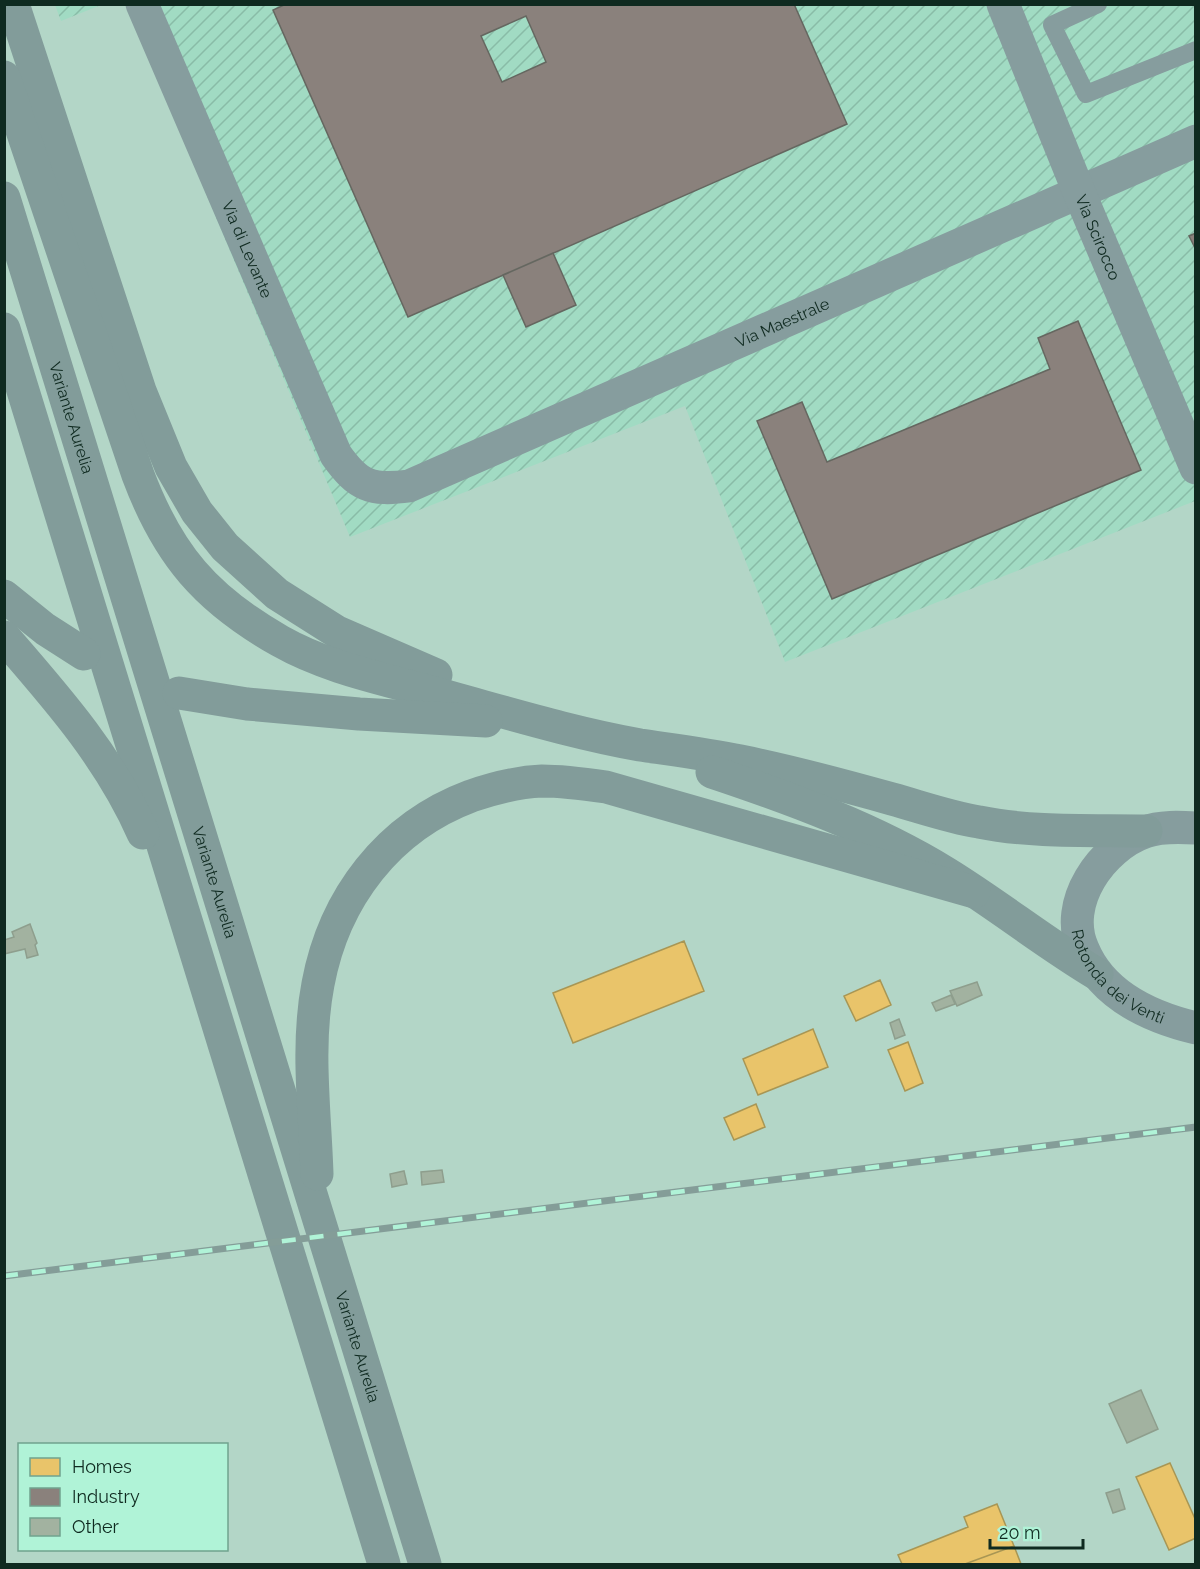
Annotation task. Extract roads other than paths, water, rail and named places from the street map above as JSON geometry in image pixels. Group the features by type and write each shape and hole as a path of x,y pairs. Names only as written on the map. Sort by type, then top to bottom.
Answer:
{"highway":[{"path":"13,4 149,416 181,486 209,528 261,582 327,626 361,643 551,724"},
{"path":"4,77 145,492 169,542 190,570 213,593 245,618 283,642 317,658 358,672 551,724 640,745 702,753 780,769 980,823 1015,827 1146,831"},
{"name":"Variante Aurelia","path":"4,198 307,1150 319,1221 425,1564"},
{"path":"4,329 384,1564"},
{"path":"4,596 45,629 84,654"},
{"path":"4,637 69,713 118,784 136,818 200,964"},
{"path":"179,693 247,704 359,714 551,724"},
{"path":"640,745 781,797 845,823 924,860 1004,910 1060,951 1098,974"},
{"path":"307,1150 315,1006 321,967 338,918 364,874 394,842 438,810 464,799 496,788 531,782 606,787 974,892"}],"street":[{"name":"Via di Levante","path":"142,4 336,454 348,473 365,484"},
{"name":"Via Scirocco","path":"1003,4 1079,192 1196,468"},
{"name":"Via Maestrale","path":"365,484 387,489 409,486 1196,141"},
{"name":"Rotonda dei Venti","path":"1193,826 1146,831 1121,846 1102,861 1090,878 1078,914 1080,942 1085,954 1098,974 1112,989 1135,1005 1196,1028"}],"lane":[{"path":"1098,4 1052,25 1086,94 1196,50"}],"railway":[{"path":"4,1276 1196,1127"}]}
